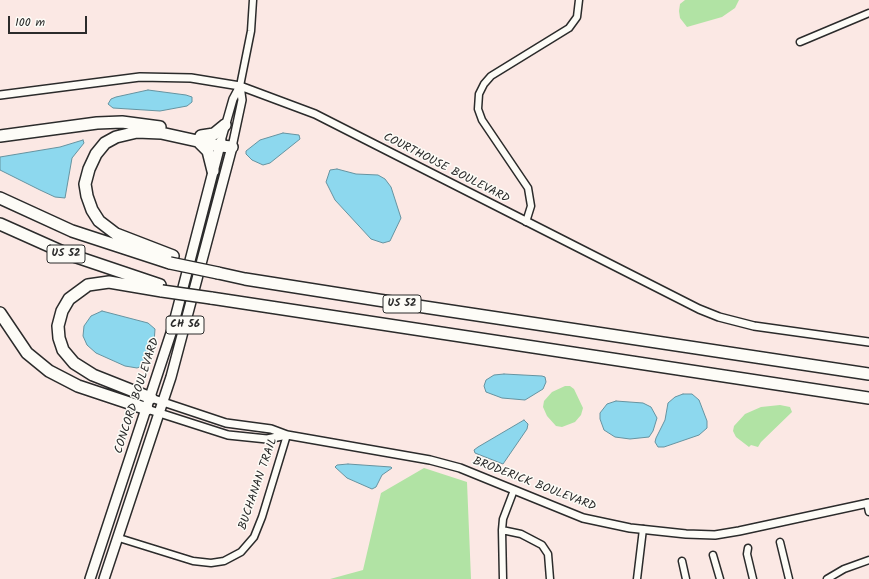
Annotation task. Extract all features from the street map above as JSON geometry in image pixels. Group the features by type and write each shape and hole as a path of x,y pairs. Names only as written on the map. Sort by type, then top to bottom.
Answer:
{"highway":[{"path":"0,136 97,123 122,122 144,124 232,147"},
{"path":"171,259 116,234 99,221 92,210 87,196 85,184 89,169 96,154 105,144 116,137 126,134 148,132 199,138 214,134 225,125"},
{"path":"199,138 208,151 213,171"},
{"name":"US 52","path":"0,198 72,231 245,280 869,374"},
{"name":"US 52","path":"0,224 65,253 163,288 211,298 814,390 869,403"},
{"path":"151,398 94,375 74,363 63,350 59,338 58,326 62,311 69,299 88,285 109,282 163,288"},
{"path":"0,313 27,353 49,371 78,386 147,409"},
{"path":"814,390 869,398"}],"main road":[{"name":"CH 56","path":"213,171 220,144"},
{"name":"CONCORD BOULEVARD","path":"104,579 164,402 232,147"},
{"name":"CONCORD BOULEVARD","path":"90,579 151,398 172,330 213,171"}],"street":[{"path":"220,144 233,99 240,86 252,31 253,0"},
{"path":"526,222 531,206 528,188 482,120 478,109 479,94 484,84 491,76 570,28 577,18 578,0"},
{"path":"800,42 869,13"},
{"name":"COURTHOUSE BOULEVARD","path":"0,95 140,77 191,78 240,86 315,114 680,300 719,317 754,326 869,342"},
{"path":"232,147 242,100 240,86"},
{"name":"BRODERICK BOULEVARD","path":"151,398 214,420 271,429 287,435 430,460 460,468 583,518 643,529 691,535 715,535 868,503"},
{"name":"BRODERICK BOULEVARD","path":"147,409 228,435 267,439 287,435"},
{"name":"BUCHANAN TRAIL","path":"119,538 193,562 211,563 224,561 241,552 254,537 262,517 287,435"},
{"path":"503,579 503,520 514,490"},
{"path":"868,503 869,512"},
{"path":"637,579 643,529"},
{"path":"502,530 521,534 542,545 548,554 550,579"},
{"path":"780,542 788,579"},
{"path":"748,548 747,554 753,579"},
{"path":"713,555 720,579"},
{"path":"827,579 844,569 869,560"},
{"path":"682,562 686,579"}],"green space":[{"path":"685,0 739,0 735,8 722,17 687,27 680,18 679,11 680,4"},
{"path":"565,386 570,386 574,389 583,408 581,415 575,422 562,427 556,426 547,416 543,407 544,401 552,392"},
{"path":"780,405 790,407 792,412 761,442 758,447 751,445 749,447 736,437 733,431 734,426 745,414 761,407"},
{"path":"424,468 467,482 471,579 330,579 363,570 381,493"}],"water":[{"path":"148,90 186,95 192,97 192,102 187,106 160,111 113,108 108,104 111,99 116,97"},
{"path":"283,133 299,135 300,139 270,163 263,165 252,160 246,154 246,151 260,140"},
{"path":"83,140 84,143 72,158 65,198 55,197 0,170 0,157 60,147"},
{"path":"337,169 356,174 378,175 385,179 391,187 401,218 390,241 383,243 371,239 335,200 326,182 330,170"},
{"path":"102,311 148,323 155,329 154,343 142,366 137,368 125,366 96,353 87,345 83,336 84,326 91,316"},
{"path":"504,374 542,376 545,377 546,382 543,389 525,400 502,398 486,392 484,386 486,380 494,375"},
{"path":"683,394 692,394 699,400 707,421 707,428 699,435 664,447 658,447 655,442 665,420 668,403 675,397"},
{"path":"616,401 643,403 651,407 657,418 653,431 649,437 630,439 615,437 604,430 600,419 600,413 607,404"},
{"path":"524,420 528,424 527,429 503,464 475,453 474,450 478,447"},
{"path":"348,464 392,468 382,475 376,487 372,489 347,478 335,467 337,465"}]}
